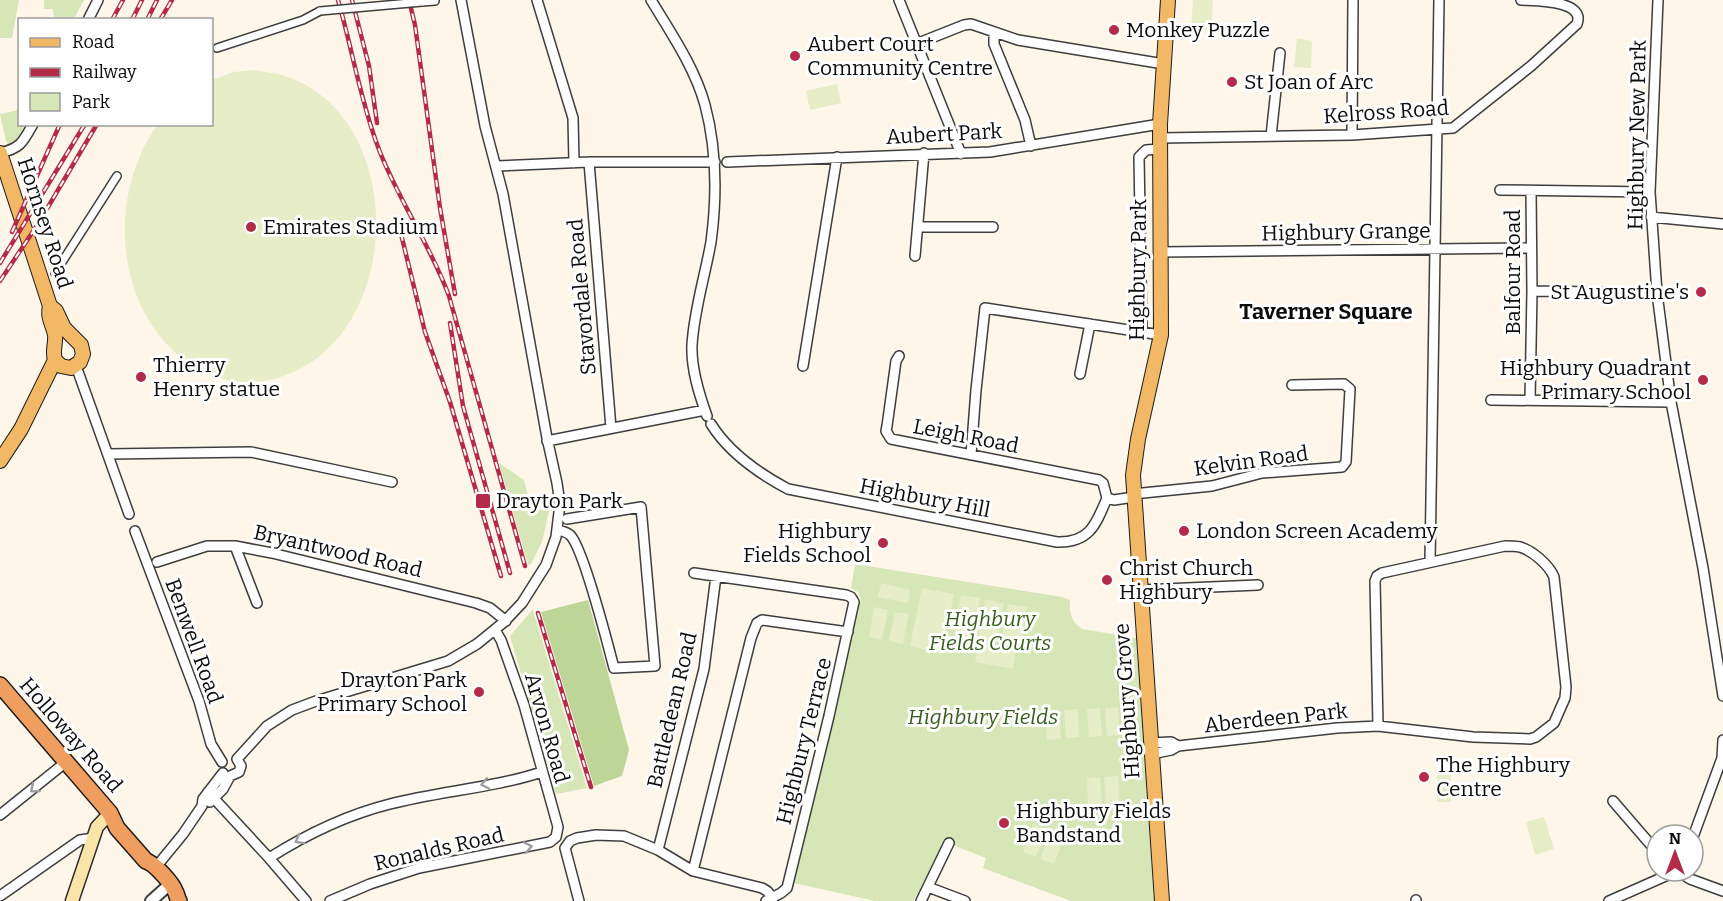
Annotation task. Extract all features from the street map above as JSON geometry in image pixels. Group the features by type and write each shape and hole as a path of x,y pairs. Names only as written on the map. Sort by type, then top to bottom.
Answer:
{"highway":[{"name":"Holloway Road","path":"0,685 110,813 123,821 153,856 154,865 174,892 182,892 190,901"}],"main road":[{"name":"Highbury Park","path":"1133,495 1138,439 1161,335 1160,137 1168,0"},
{"name":"Hornsey Road","path":"0,153 50,306 56,311 64,328 81,345 83,354 81,362 76,366"},
{"name":"Hornsey Road","path":"50,306 48,314 55,336 55,353"},
{"path":"0,461 21,429 55,353 64,339 75,340"},
{"path":"55,353 66,368 76,366"},
{"name":"Highbury Grove","path":"1133,495 1162,901"},
{"path":"72,901 99,823 110,813"}],"street":[{"path":"89,18 98,0"},
{"path":"237,759 267,726 292,710 448,661 465,652 506,621 534,586 549,557 558,530 559,494 547,441 503,194 485,126 461,0"},
{"path":"537,0 573,117 574,163"},
{"name":"Highbury Hill","path":"651,0 678,43 697,84 705,105 715,162 711,240 694,322 692,347 696,377 708,417 721,438 759,474 788,489 1057,542 1075,540 1090,532 1107,498"},
{"path":"899,0 961,154"},
{"path":"1352,135 1353,0"},
{"path":"1430,561 1439,0"},
{"path":"1521,0 1553,1"},
{"name":"Highbury New Park","path":"1658,0 1650,192 1657,293 1671,402 1703,568 1723,696"},
{"path":"217,48 303,20 320,11 435,1"},
{"name":"Kelross Road","path":"1160,137 1352,135 1454,128 1531,66 1577,24 1578,14 1571,7 1553,1"},
{"path":"916,44 971,24 1018,40 1164,64"},
{"path":"994,32 994,44 1025,120 1031,146"},
{"path":"1271,136 1280,53"},
{"path":"0,153 21,145 32,126"},
{"name":"Aubert Park","path":"727,162 924,153 961,154 1031,146 1160,137"},
{"name":"Highbury Park","path":"1142,333 1139,157 1160,137"},
{"path":"915,256 924,153"},
{"path":"803,366 837,158"},
{"path":"496,166 589,162 715,162"},
{"name":"Stavordale Road","path":"589,162 611,428"},
{"path":"55,273 117,176"},
{"path":"1500,190 1531,191"},
{"name":"Balfour Road","path":"1530,400 1531,191 1650,192"},
{"path":"1651,217 1723,224"},
{"path":"918,227 993,227"},
{"name":"Highbury Grange","path":"1161,252 1532,248"},
{"path":"1532,291 1657,293"},
{"path":"971,455 986,308 1161,335"},
{"path":"1080,374 1090,324"},
{"name":"Leigh Road","path":"899,356 896,361 887,426 888,436 896,441 1099,480 1103,483 1107,498"},
{"path":"76,366 99,413 108,454 129,514"},
{"name":"Kelvin Road","path":"1133,495 1212,486 1262,473 1342,467 1346,462 1350,389 1344,384 1292,385"},
{"path":"1491,400 1671,402"},
{"path":"547,441 611,428 708,417"},
{"path":"108,454 251,452 392,482"},
{"path":"1107,498 1114,500 1133,495"},
{"path":"558,530 572,537 584,565 614,668 655,666 641,507 567,519"},
{"name":"Benwell Road","path":"135,531 199,702 211,744 222,762"},
{"name":"Bryantwood Road","path":"157,562 207,546 235,546 476,603 490,608 506,621"},
{"path":"235,546 257,603"},
{"name":"Aberdeen Park","path":"1151,748 1171,742 1178,746 1336,728 1378,726 1473,737 1530,739 1536,737 1554,723 1565,698 1566,687 1554,577 1551,571 1532,554 1520,547 1505,546 1430,561 1377,576 1375,581 1378,726"},
{"path":"694,573 716,576"},
{"name":"Highbury Terrace","path":"716,576 846,595 854,602 787,888 770,900"},
{"name":"Battledean Road","path":"658,850 702,675 716,576"},
{"path":"1140,590 1258,585"},
{"path":"693,871 751,638 757,623 762,620 848,632"},
{"name":"Arvon Road","path":"495,630 505,649 524,705 558,827 556,837"},
{"path":"1698,823 1722,758 1723,740"},
{"path":"230,757 237,759 241,766 239,772 227,775 221,768 222,762 230,757"},
{"path":"0,814 66,762"},
{"path":"269,858 300,838 373,809 542,772"},
{"path":"154,865 183,834 202,806 209,803 211,795 223,789 227,775"},
{"path":"211,795 306,901"},
{"path":"1613,801 1645,838"},
{"path":"579,901 565,852 567,844 573,838 603,835 624,836 658,850 693,871 767,891 770,900"},
{"name":"Ronalds Road","path":"330,901 370,884 419,868 550,842 556,837"},
{"path":"0,896 80,840 94,838"},
{"path":"921,901 949,843"},
{"path":"1609,901 1650,883"},
{"path":"1701,883 1723,891"},
{"path":"928,887 965,901"},
{"path":"151,901 174,892"}],"green space":[{"path":"0,0 19,0 12,38 0,38"},
{"path":"44,0 84,0 75,17 54,17 53,9 44,9"},
{"path":"1193,0 1213,0 1211,31 1191,29"},
{"path":"1297,38 1312,41 1311,68 1294,67"},
{"name":"Emirates Stadium","path":"254,70 285,76 325,99 354,134 371,177 376,224 370,272 353,316 325,351 286,375 249,382 220,378 198,369 165,342 148,319 136,294 126,251 126,207 130,185 137,164 156,126 213,126 213,80 234,72"},
{"path":"837,84 841,103 810,110 806,91"},
{"path":"18,110 18,126 25,126 15,141 9,144 6,141 0,114"},
{"path":"499,463 524,480 531,508 549,511 542,542 531,564 528,565"},
{"name":"Highbury Fields","path":"855,564 1062,597 1070,600 1072,616 1075,623 1082,629 1136,638 1154,901 1071,901 983,868 986,858 945,842 926,881 913,901 875,901 794,883 861,600 858,592 851,588"},
{"path":"881,583 910,590 908,603 878,597"},
{"path":"922,588 954,594 942,653 910,646"},
{"path":"961,595 980,598 973,637 954,633"},
{"name":"Highbury Fields Courts","path":"985,599 1004,603 997,641 978,637"},
{"path":"588,600 629,750 622,776 594,786 541,612"},
{"path":"1008,604 1027,607 1020,645 1001,642"},
{"path":"874,607 888,610 882,640 869,637"},
{"path":"533,609 587,788 556,794 510,636"},
{"path":"895,612 909,614 903,644 889,641"},
{"path":"978,643 1016,650 1013,669 975,662"},
{"path":"1118,707 1120,735 1107,736 1105,708"},
{"path":"1100,708 1102,736 1089,737 1087,709"},
{"path":"1078,709 1079,737 1066,738 1064,710"},
{"path":"1059,710 1061,739 1047,740 1045,711"},
{"path":"1437,772 1451,772 1451,802 1437,802"},
{"path":"1118,776 1120,806 1106,807 1104,777"},
{"path":"1100,777 1102,807 1088,808 1087,778"},
{"path":"1544,817 1554,849 1535,855 1526,822"},
{"path":"1033,824 1047,829 1036,857 1023,852"},
{"path":"1051,830 1065,836 1054,864 1040,859"}],"railway":[{"path":"113,18 123,0"},
{"path":"133,18 142,0"},
{"path":"148,18 157,0"},
{"path":"161,18 172,0"},
{"path":"338,0 366,111 378,147 394,184 433,258 449,296 525,566"},
{"path":"352,0 369,66 377,123"},
{"path":"409,0 415,25 440,208 455,294"},
{"path":"12,232 59,126"},
{"path":"0,263 84,126"},
{"path":"0,281 38,224 96,126"},
{"path":"401,234 425,332 450,402 501,576"},
{"path":"450,323 463,406 510,573"},
{"path":"538,613 591,787"}],"place":[{"name":"Monkey Puzzle","path":"1114,30"},
{"name":"Aubert Court Community Centre","path":"795,56"},
{"name":"St Joan of Arc","path":"1232,82"},
{"name":"Emirates Stadium","path":"251,227"},
{"name":"St Augustine's","path":"1701,292"},
{"name":"Thierry Henry statue","path":"141,377"},
{"name":"Highbury Quadrant Primary School","path":"1703,380"},
{"name":"Drayton Park","path":"483,501"},
{"name":"London Screen Academy","path":"1184,531"},
{"name":"Highbury Fields School","path":"883,543"},
{"name":"Christ Church Highbury","path":"1107,580"},
{"name":"Drayton Park Primary School","path":"479,692"},
{"name":"The Highbury Centre","path":"1424,777"},
{"name":"Highbury Fields Bandstand","path":"1004,823"}],"district":[{"name":"Taverner Square","path":"1326,311"}]}
